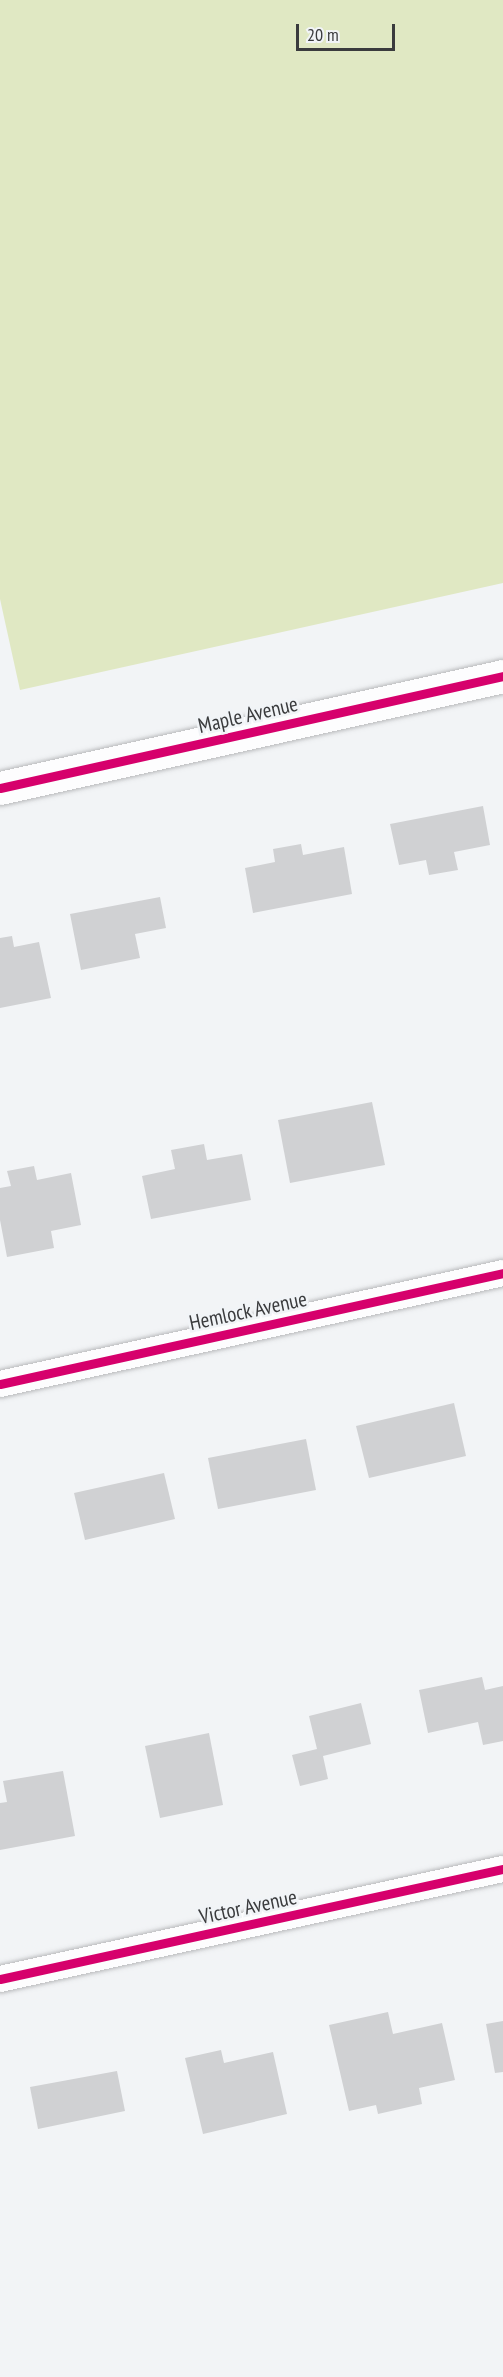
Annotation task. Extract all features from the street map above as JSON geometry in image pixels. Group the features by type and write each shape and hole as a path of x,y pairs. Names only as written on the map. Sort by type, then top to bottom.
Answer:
{"street":[{"name":"Maple Avenue","path":"0,788 503,676"},
{"name":"Hemlock Avenue","path":"0,1384 503,1274"},
{"name":"Victor Avenue","path":"0,1979 503,1869"}],"green space":[{"path":"0,0 503,0 503,583 20,690 0,599"}],"building":[{"path":"483,806 490,845 454,852 458,870 429,875 426,860 399,865 390,824"},
{"path":"301,844 303,855 344,847 352,894 253,913 245,868 275,862 273,849"},
{"path":"160,897 166,928 135,934 140,958 81,970 70,914"},
{"path":"12,936 14,947 39,942 51,998 0,1008 0,938"},
{"path":"372,1102 385,1165 290,1183 278,1120"},
{"path":"204,1144 207,1160 242,1154 251,1200 151,1219 142,1176 175,1169 171,1150"},
{"path":"34,1166 37,1180 71,1173 81,1225 51,1231 54,1248 7,1257 0,1220 0,1188 11,1186 7,1171"},
{"path":"454,1403 466,1456 369,1478 356,1426"},
{"path":"306,1439 316,1490 218,1509 208,1458"},
{"path":"164,1473 175,1519 85,1540 74,1493"},
{"path":"482,1677 485,1690 503,1686 503,1741 483,1745 478,1722 428,1733 419,1690"},
{"path":"361,1703 371,1744 323,1756 328,1779 300,1786 292,1755 317,1749 309,1716"},
{"path":"209,1733 223,1805 160,1818 145,1746"},
{"path":"63,1771 75,1836 0,1850 0,1803 7,1802 3,1781"},
{"path":"388,2012 393,2034 442,2023 455,2080 419,2088 422,2104 378,2114 376,2105 349,2111 329,2025"},
{"path":"503,2021 503,2072 495,2073 486,2024"},
{"path":"221,2050 224,2063 273,2052 287,2114 203,2134 185,2058"},
{"path":"117,2071 125,2111 38,2129 30,2087"}],"cycle path":[{"path":"0,788 503,676"},
{"path":"0,1384 503,1273"},
{"path":"0,1979 503,1869"}]}
